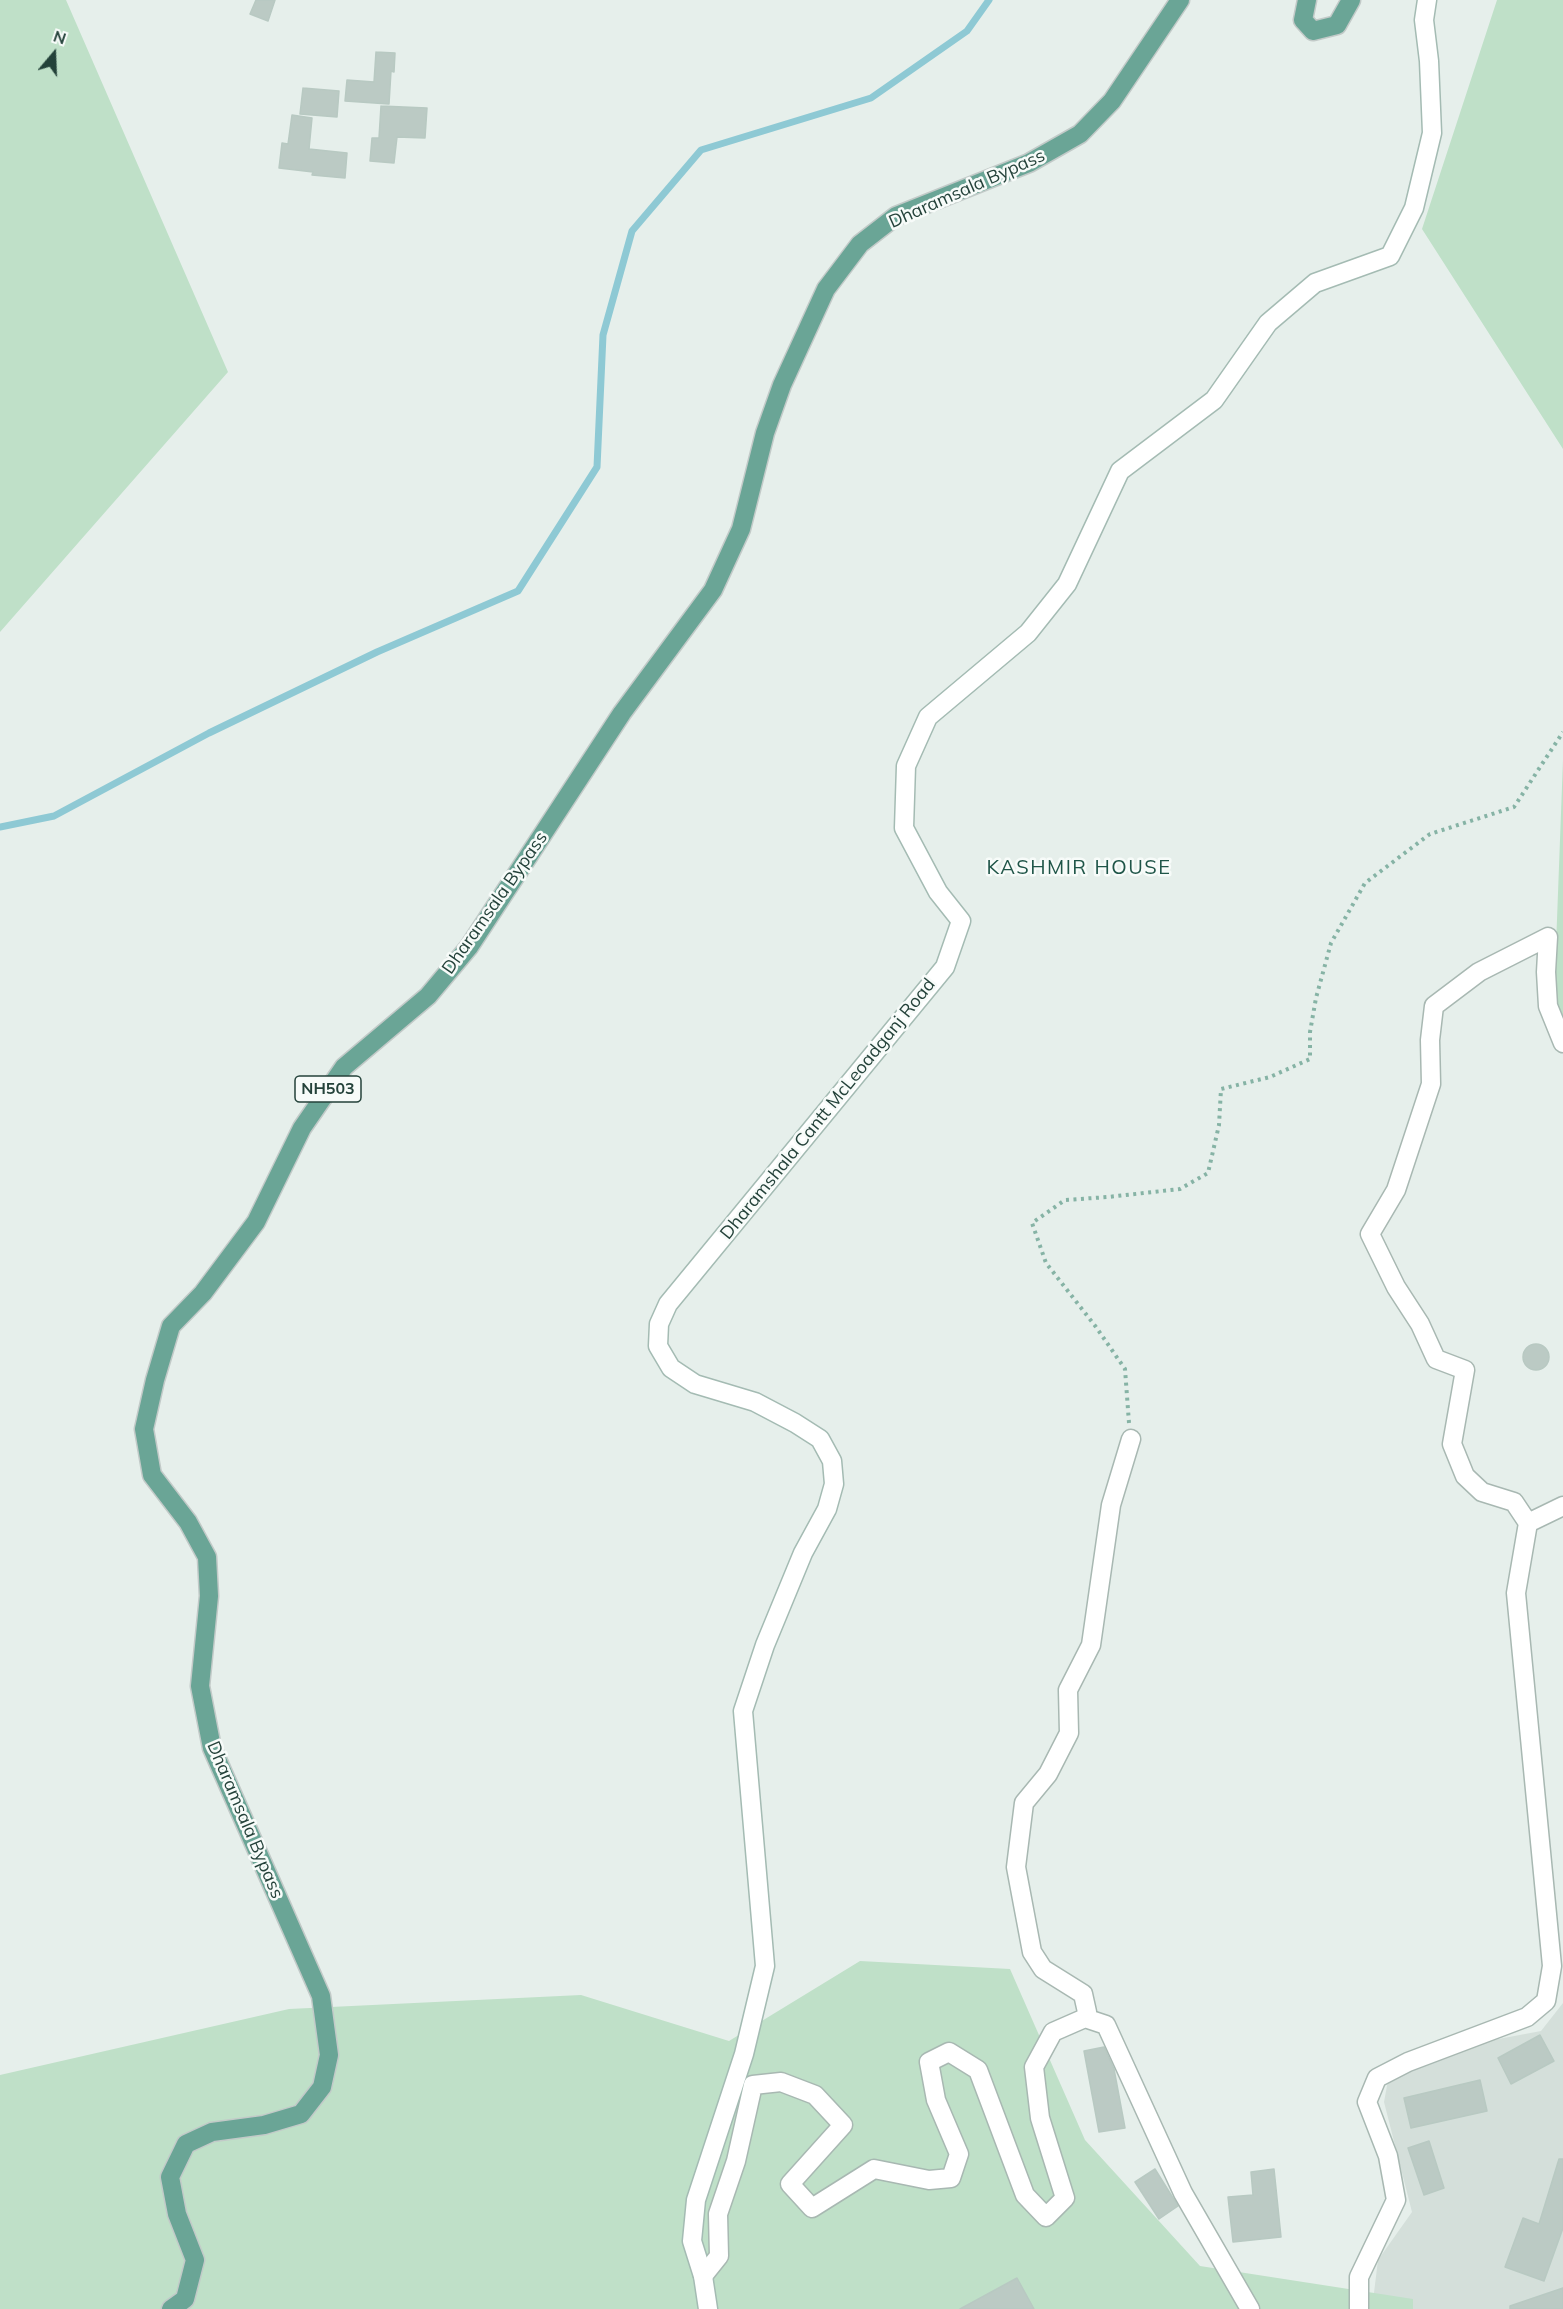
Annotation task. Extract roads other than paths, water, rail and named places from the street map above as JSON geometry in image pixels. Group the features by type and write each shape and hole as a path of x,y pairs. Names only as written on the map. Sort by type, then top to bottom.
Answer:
{"main road":[{"name":"Dharamsala Bypass","path":"171,2309 185,2299 195,2260 177,2214 170,2177 186,2144 212,2132 264,2125 301,2114 322,2087 328,2055 321,1996 212,1748 200,1686 209,1596 207,1557 188,1522 153,1475 144,1429 154,1380 171,1326 203,1293 256,1222 302,1128 344,1066 428,996 469,947 622,713 713,590 741,529 765,433 782,386 826,289 860,244 896,216 1029,163 1080,134 1112,101 1180,0"},
{"path":"1307,0 1303,20 1313,31 1337,25 1351,0"}],"street":[{"name":"Dharamshala Cantt McLeoadganj Road","path":"708,2309 703,2276 692,2241 696,2200 744,2054 765,1966 743,1711 765,1645 803,1553 827,1509 834,1484 832,1461 820,1439 755,1402 694,1384 671,1368 658,1346 659,1324 668,1304 945,967 961,921 938,892 904,828 906,766 928,717 1028,633 1067,584 1120,471 1214,400 1268,323 1315,283 1390,256 1414,208 1432,134 1429,61 1424,20 1427,0"},
{"path":"1359,2309 1359,2277 1396,2200 1388,2156 1367,2102 1377,2078 1408,2062 1527,2018 1546,2001 1552,1966 1516,1593 1528,1522 1514,1502 1482,1492 1465,1476 1452,1444 1465,1370 1436,1359 1420,1324 1396,1287 1370,1234 1396,1191 1431,1084 1430,1040 1434,1006 1479,972 1548,937 1546,972 1548,1006 1563,1043"},
{"path":"1085,2018 1087,2013 1083,1994 1043,1970 1032,1952 1016,1867 1024,1803 1048,1774 1069,1733 1068,1690 1091,1645 1111,1505 1131,1439"},
{"path":"1528,1522 1563,1506"},
{"path":"703,2276 719,2256 718,2214 736,2161 753,2085 781,2082 815,2095 843,2125 790,2184 812,2208 874,2169 929,2180 951,2178 959,2154 936,2100 929,2062 949,2052 978,2070 1025,2195 1046,2217 1065,2198 1040,2118 1034,2067 1053,2032 1085,2018 1106,2025 1183,2193 1250,2309"}],"waterway":[{"path":"0,827 54,816 209,733 377,652 518,591 597,467 603,335 632,231 701,150 871,98 967,31 989,0"}],"district":[{"name":"KASHMIR HOUSE","path":"1079,868"}]}
